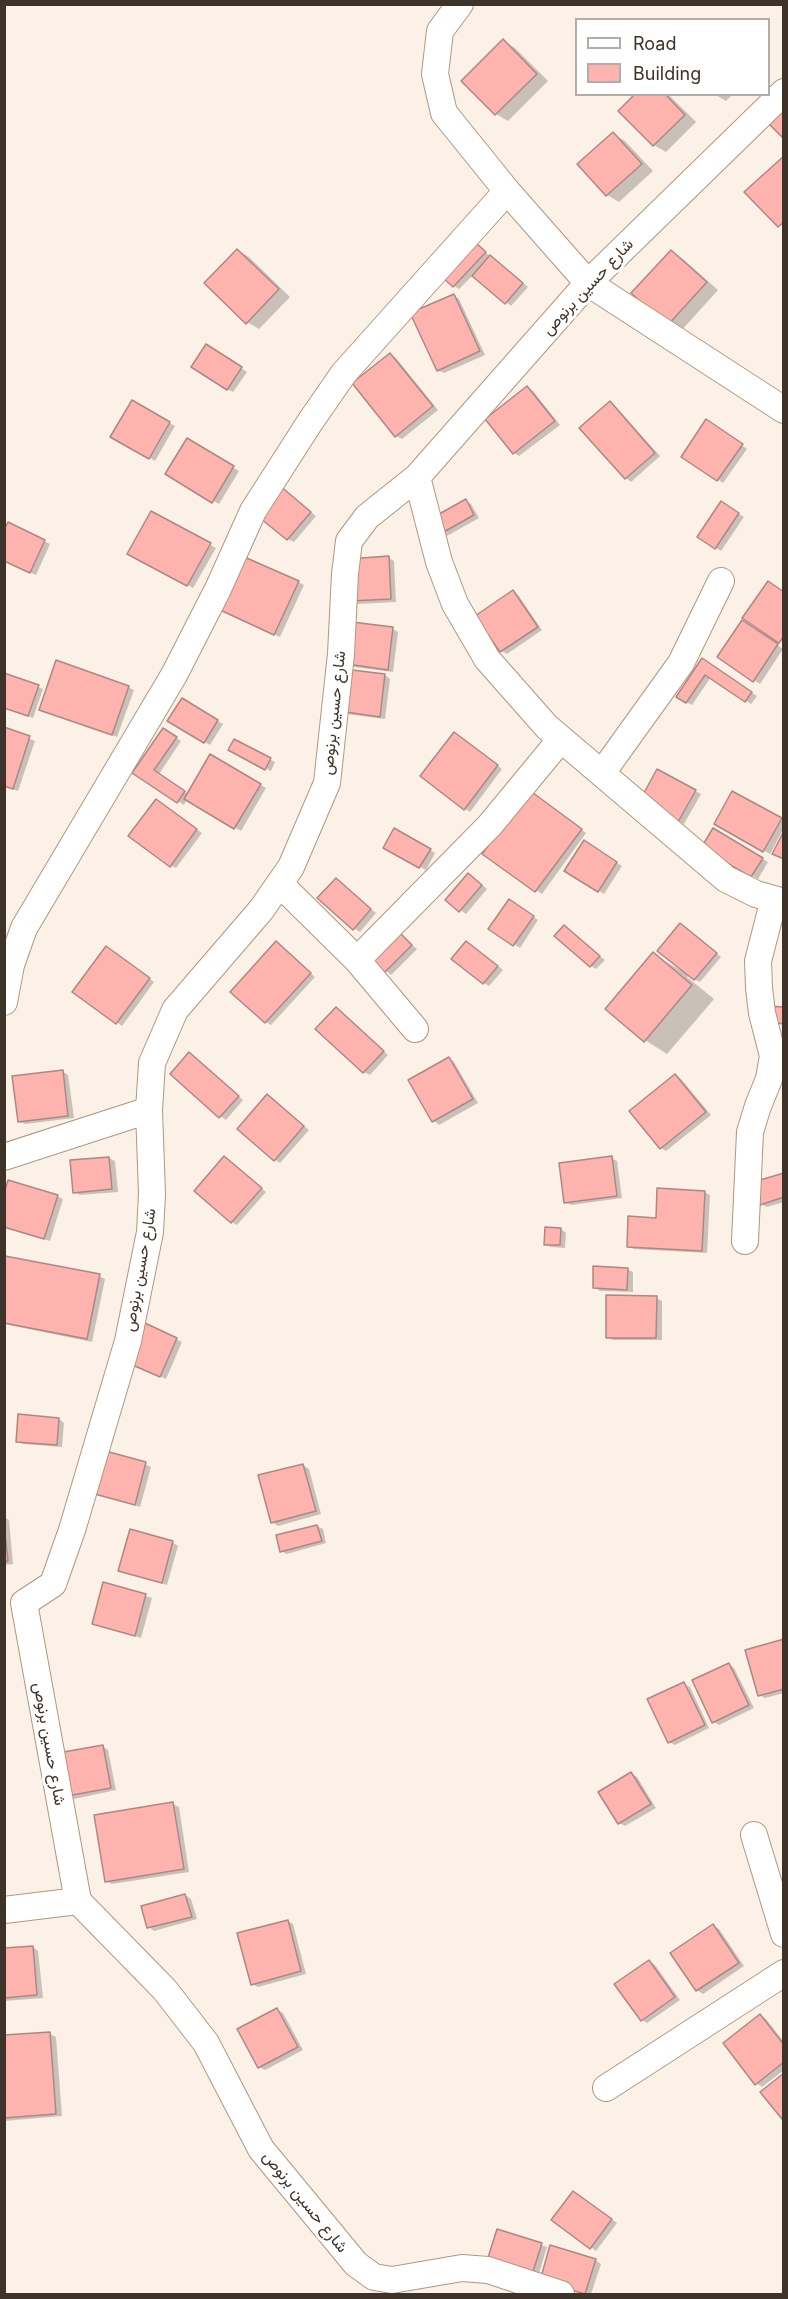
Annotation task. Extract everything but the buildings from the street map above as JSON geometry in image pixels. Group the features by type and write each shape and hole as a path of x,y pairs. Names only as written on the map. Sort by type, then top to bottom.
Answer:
{"street":[{"path":"460,4 440,31 435,74 444,113 507,191 588,283 783,410"},
{"name":"شارع حسين برنوص","path":"561,2295 488,2270 462,2268 392,2280 374,2277 356,2264 261,2149 206,2043 165,1990 78,1901 14,1602 53,1584 72,1530 128,1341 150,1232 152,1194 149,1110 152,1063 175,1010 261,910 291,867 327,783 341,654 349,541 367,517 417,477 588,283 783,92"},
{"path":"4,1002 11,965 24,928 174,675 218,589 253,511 344,373 507,191"},
{"path":"417,477 439,562 455,604 487,659 547,727 726,879 756,894 779,901 758,961 762,1013 772,1056 769,1079 750,1132 745,1241"},
{"path":"602,773 681,663 721,581"},
{"path":"357,960 490,825 561,739"},
{"path":"280,884 357,960 415,1029"},
{"path":"4,1157 149,1110"},
{"path":"754,1834 783,1934"},
{"path":"4,1910 78,1901"},
{"path":"606,2088 783,1973"}]}
